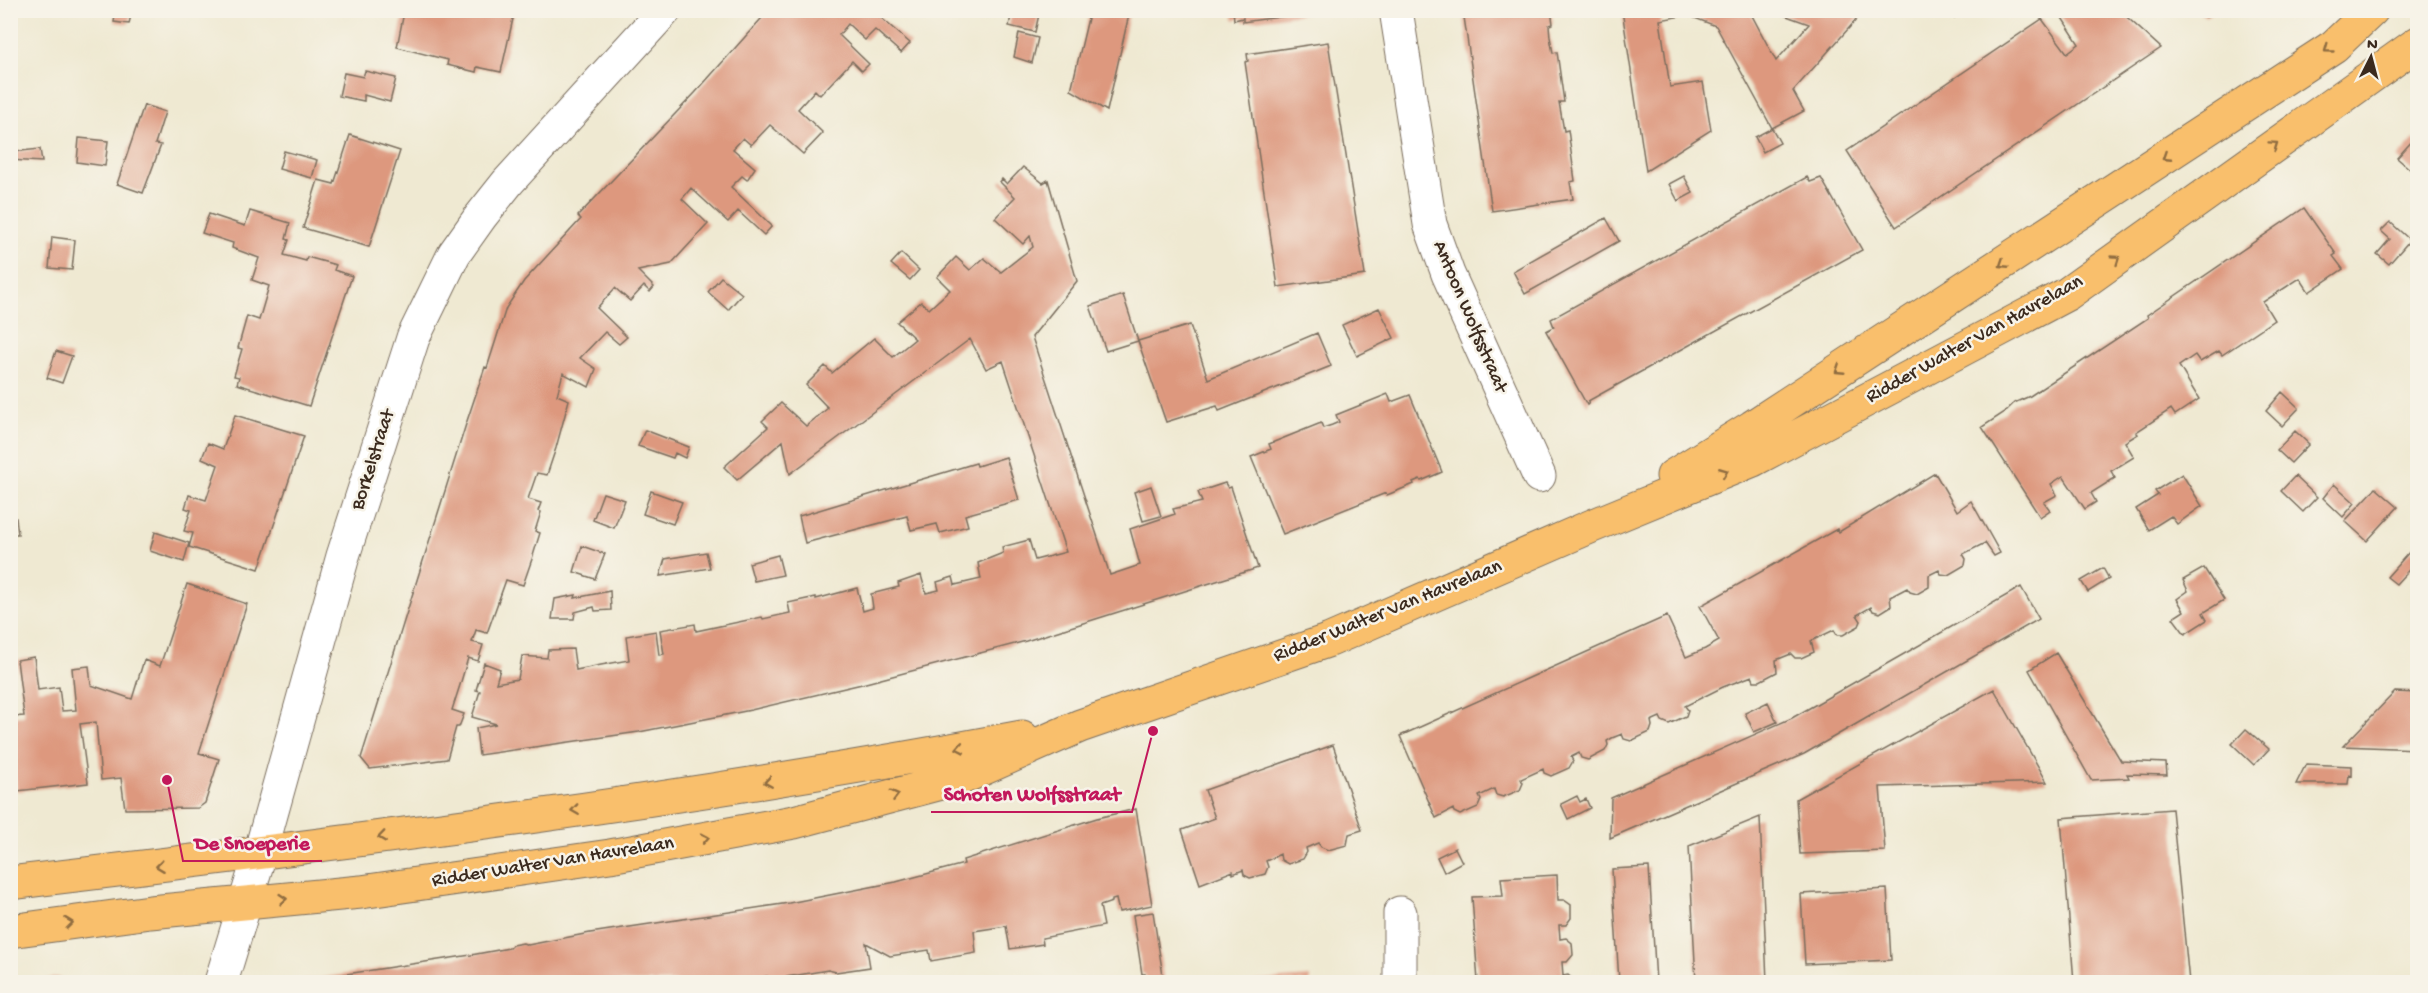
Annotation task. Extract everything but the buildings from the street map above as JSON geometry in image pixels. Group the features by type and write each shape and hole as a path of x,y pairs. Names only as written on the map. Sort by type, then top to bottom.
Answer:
{"main road":[{"name":"Ridder Walter Van Havrelaan","path":"1592,526 1752,427 2324,53 2372,10"},
{"name":"Ridder Walter Van Havrelaan","path":"10,931 245,902 361,892 610,856 794,822 964,777 1080,726 1330,640 1592,526 1753,460 2067,294 2418,43"},
{"name":"Ridder Walter Van Havrelaan","path":"10,883 260,854 624,804 858,768 1080,726"}],"street":[{"name":"Borkelstraat","path":"220,982 260,854 343,556 413,338 454,254 481,216 508,182 665,10"},
{"name":"Antoon Wolfsstraat","path":"1396,10 1430,224 1448,274 1539,476"},
{"path":"1400,912 1400,982"}],"place":[{"name":"Schoten Wolfsstraat","path":"1153,731"},
{"name":"De Snoeperie","path":"167,780"}]}
